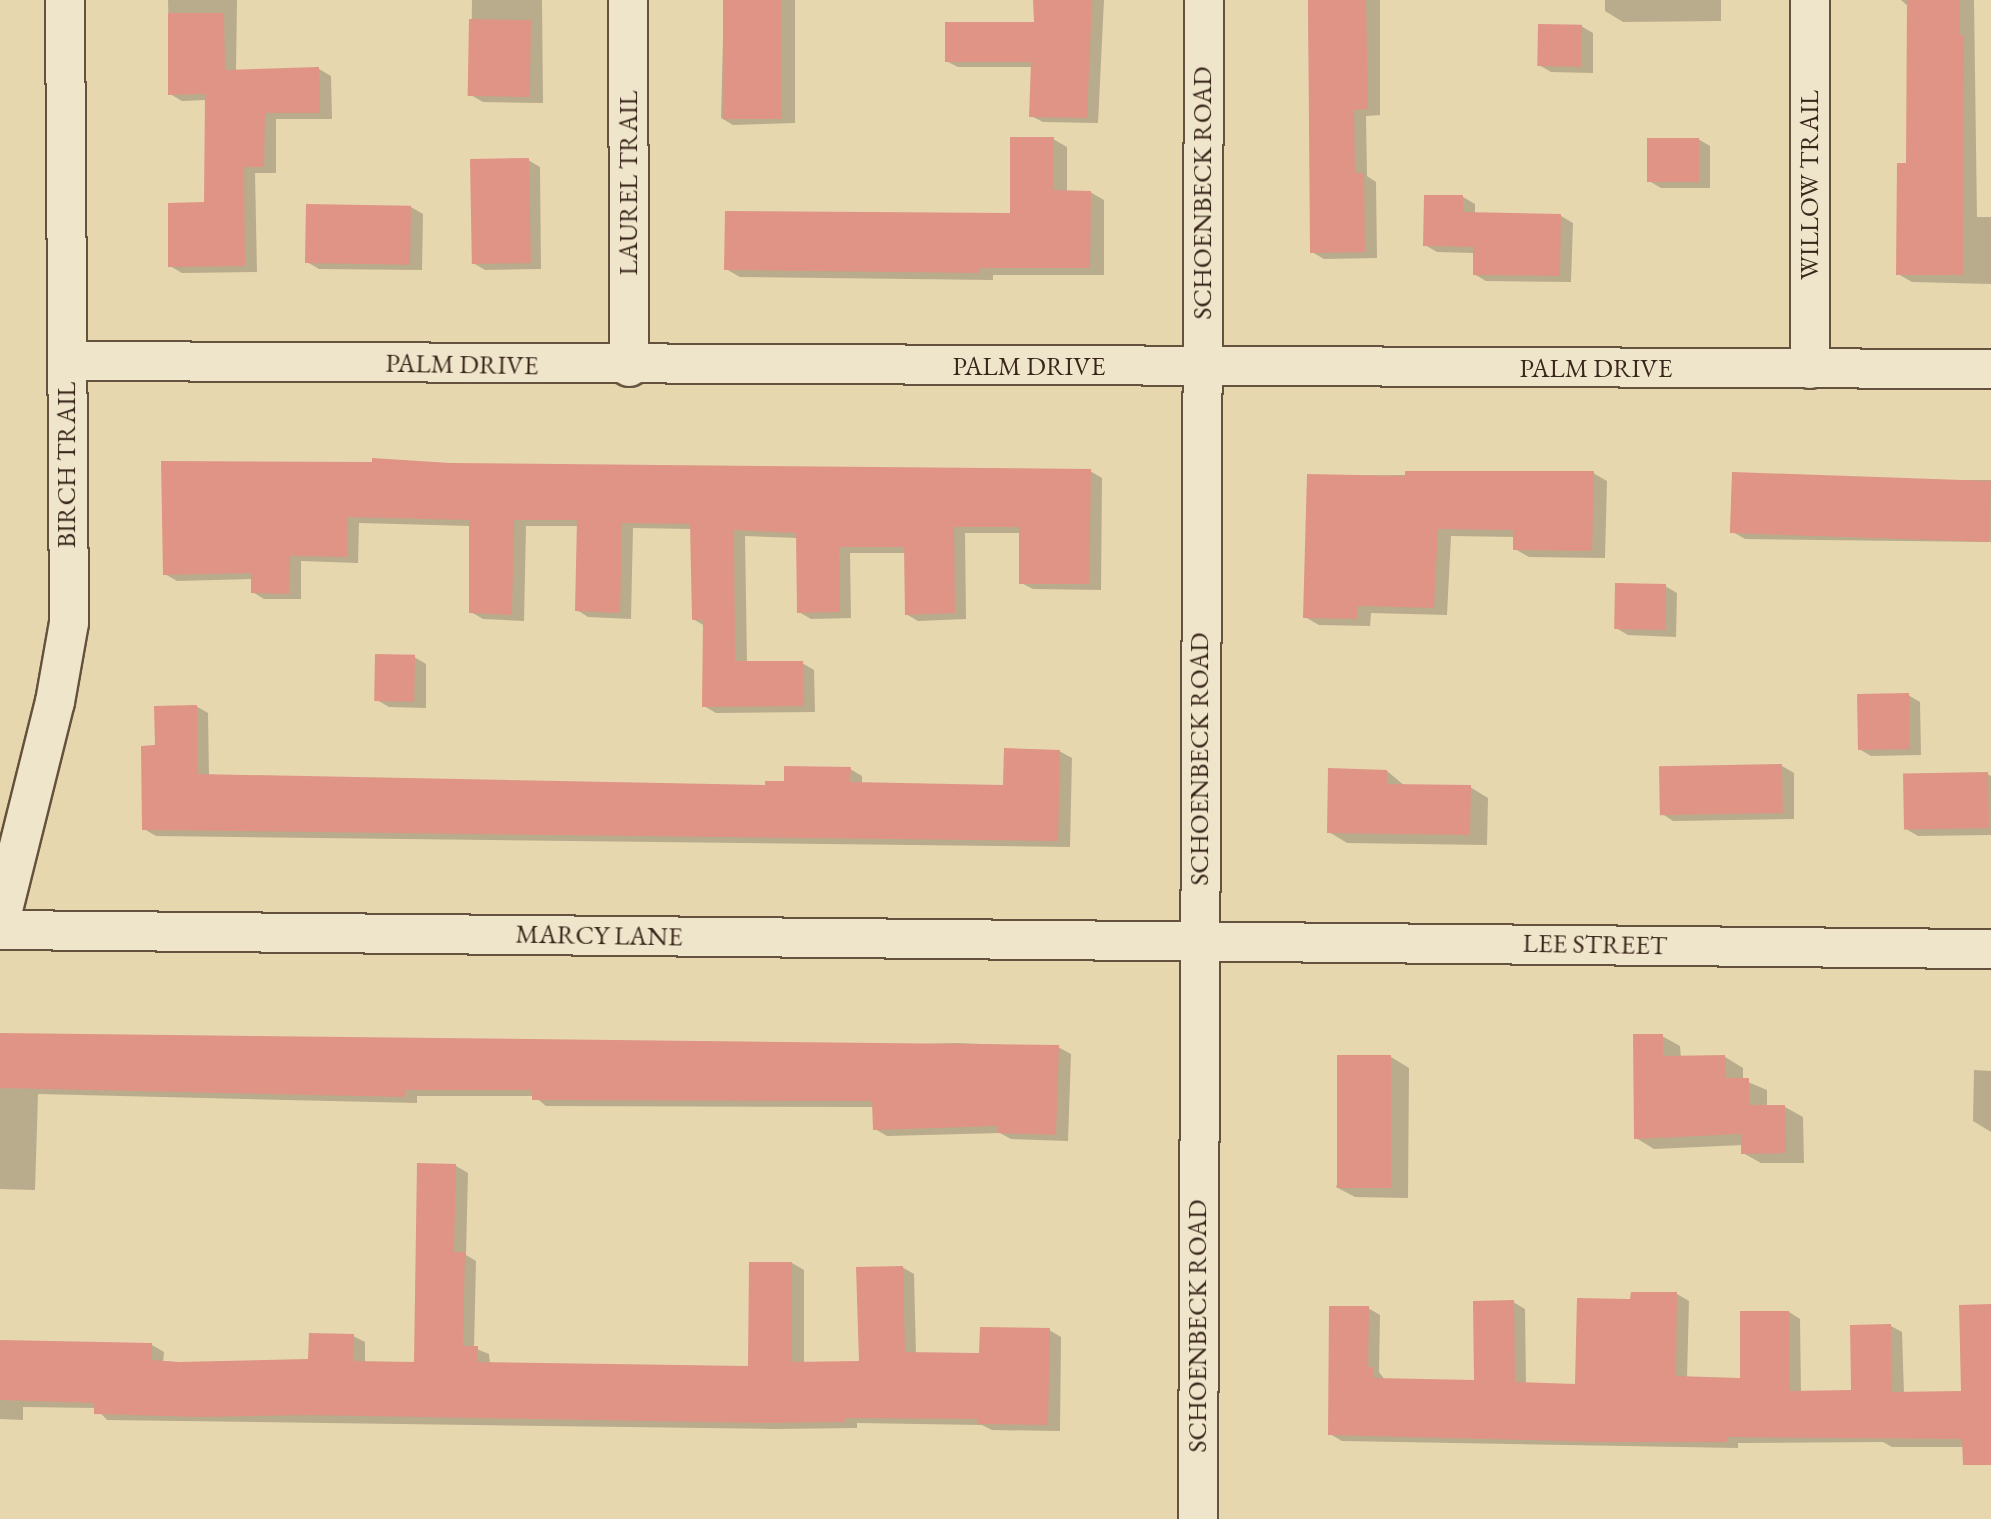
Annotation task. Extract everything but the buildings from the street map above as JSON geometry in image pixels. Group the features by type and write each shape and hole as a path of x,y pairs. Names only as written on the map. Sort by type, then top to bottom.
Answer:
{"street":[{"name":"BIRCH TRAIL","path":"0,922 55,702 69,623 65,0"},
{"name":"LAUREL TRAIL","path":"628,0 629,367"},
{"name":"SCHOENBECK ROAD","path":"1198,1519 1198,942 1204,0"},
{"name":"WILLOW TRAIL","path":"1810,0 1810,369"},
{"name":"PALM DRIVE","path":"67,361 629,367 1991,369"},
{"name":"MARCY LANE","path":"0,930 1198,942"},
{"name":"LEE STREET","path":"1198,942 1991,949"}]}
